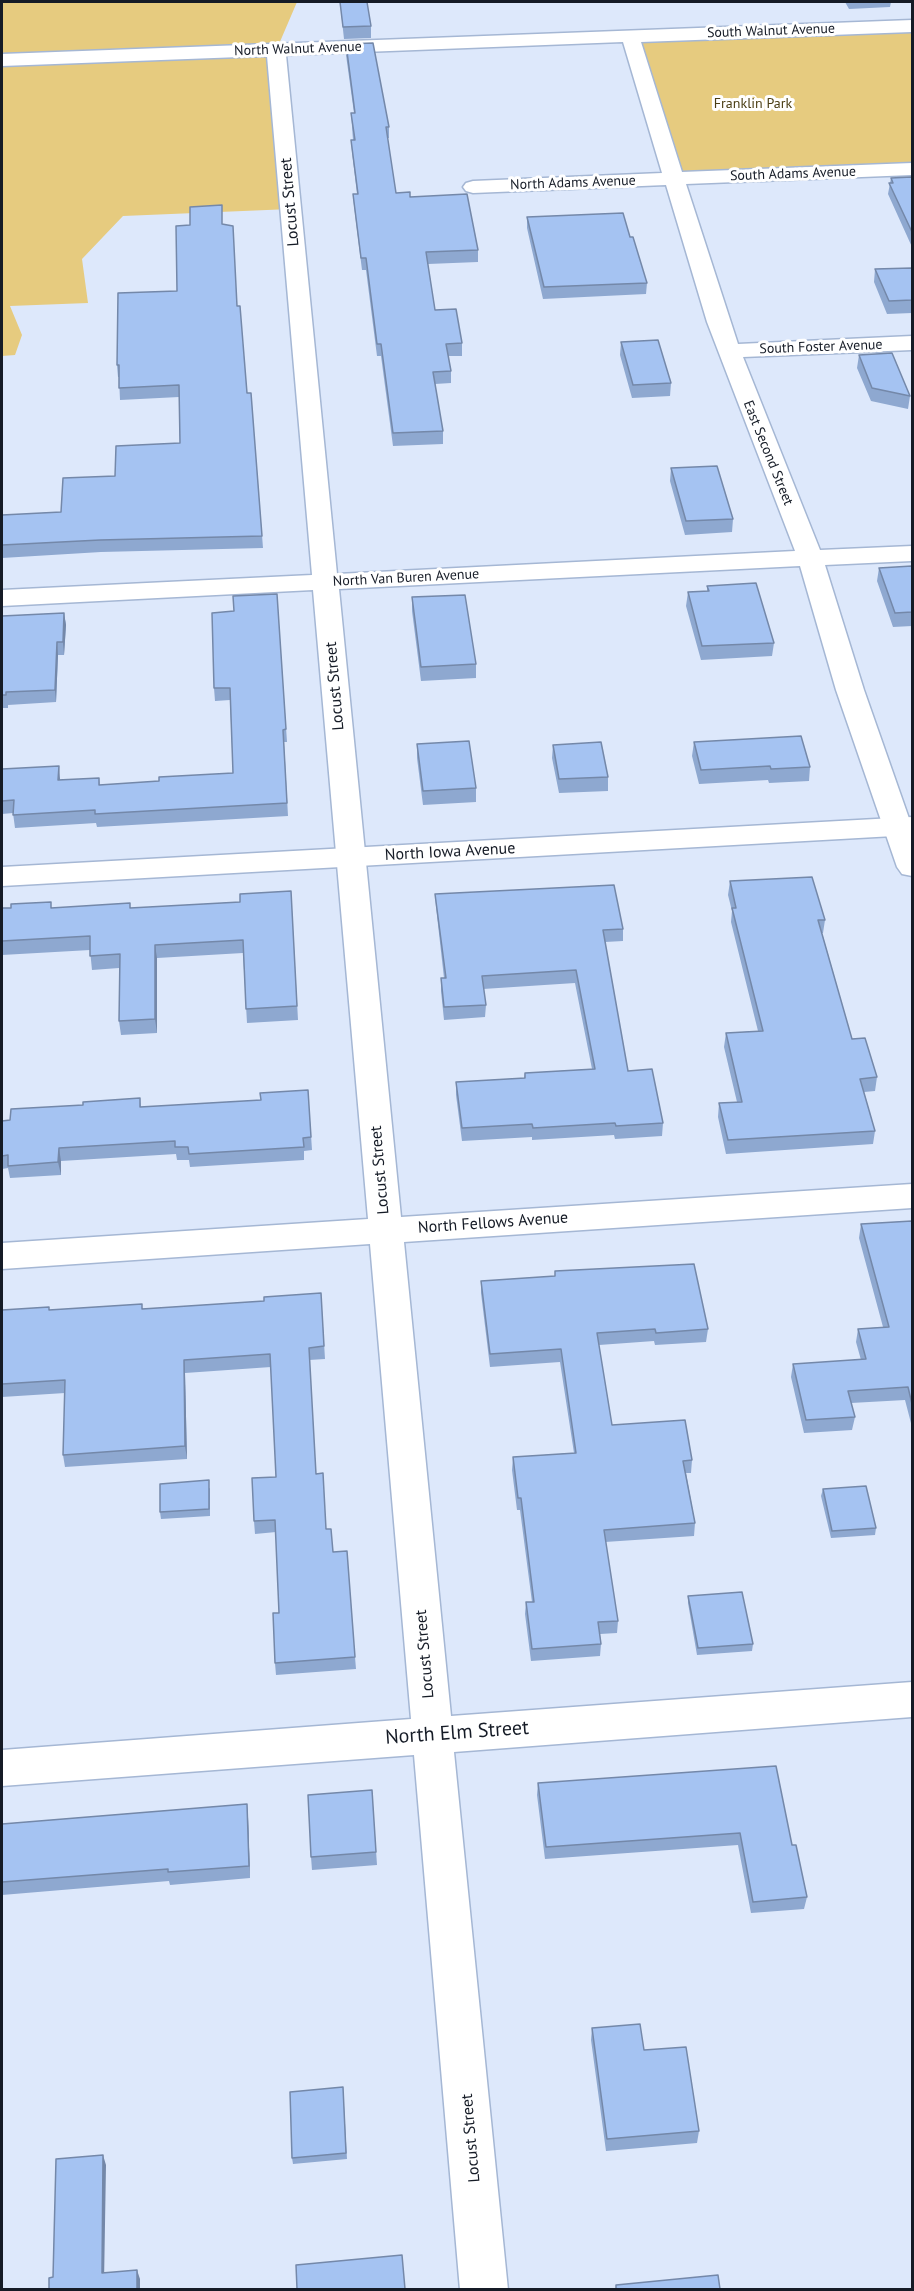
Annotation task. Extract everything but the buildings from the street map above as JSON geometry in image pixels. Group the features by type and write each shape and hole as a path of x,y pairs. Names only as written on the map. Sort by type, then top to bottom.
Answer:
{"street":[{"name":"South Walnut Avenue","path":"630,36 912,26"},
{"name":"North Walnut Avenue","path":"2,60 630,36"},
{"name":"East Second Street","path":"630,36 729,351 810,558 850,690 906,827 912,867"},
{"name":"Locust Street","path":"276,51 484,2289"},
{"name":"South Adams Avenue","path":"674,179 912,169"},
{"name":"North Adams Avenue","path":"473,187 674,179"},
{"name":"South Foster Avenue","path":"729,351 912,343"},
{"name":"North Van Buren Avenue","path":"2,598 912,554"},
{"name":"North Iowa Avenue","path":"2,877 906,827"},
{"name":"North Fellows Avenue","path":"2,1256 912,1196"},
{"name":"North Elm Street","path":"2,1768 912,1699"}],"green space":[{"path":"2,2 297,2 276,51 291,209 123,216 82,259 88,303 10,306 22,335 15,355 2,356"},
{"name":"Franklin Park","path":"912,26 912,169 673,179 630,36"}]}
